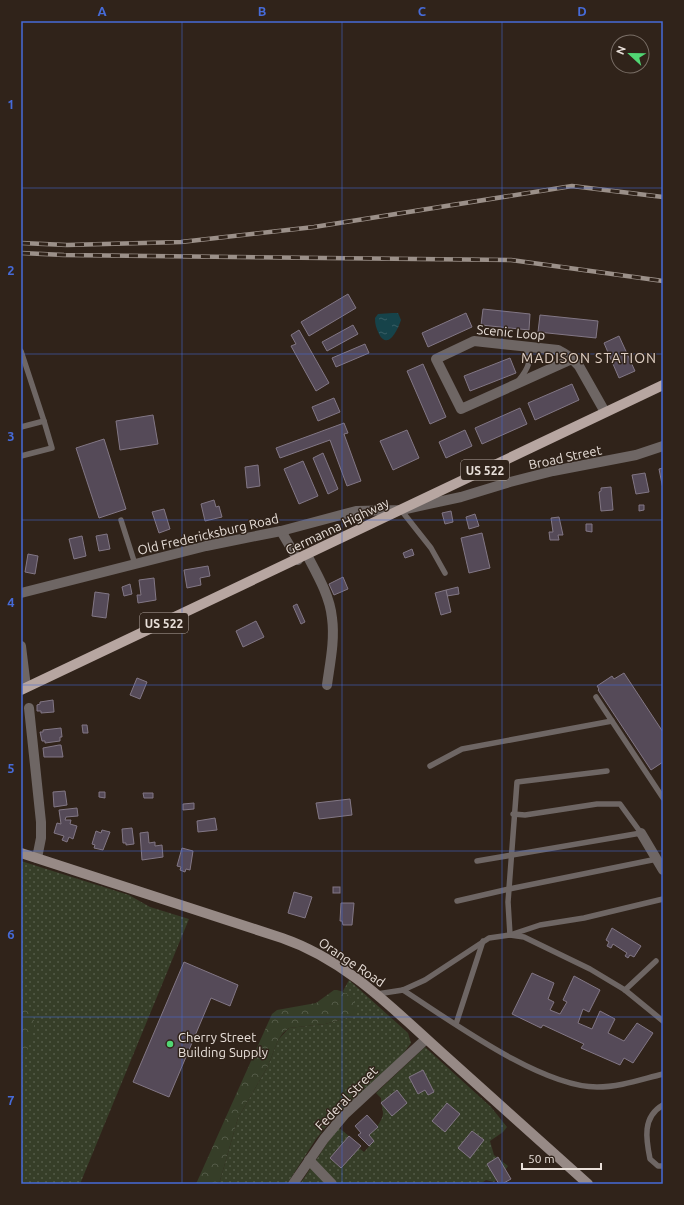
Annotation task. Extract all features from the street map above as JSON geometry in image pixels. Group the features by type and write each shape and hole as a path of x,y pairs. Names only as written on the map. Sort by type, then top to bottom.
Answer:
{"main road":[{"name":"Germanna Highway","path":"24,689 663,385"},
{"name":"Orange Road","path":"21,853 303,945 333,962 377,994 588,1184"}],"street":[{"name":"Scenic Loop","path":"572,359 461,409 436,359 472,341 558,350 572,359 581,369 605,412"},
{"name":"Broad Street","path":"402,510 467,496 553,471 636,455 663,446"},
{"name":"Old Fredericksburg Road","path":"21,593 206,546 280,531 356,511 402,510"},
{"path":"280,531 303,557 323,587 332,617 333,644 327,685"},
{"path":"21,646 24,689"},
{"path":"29,708 41,822 41,838 37,858"},
{"path":"641,833 663,870"},
{"name":"Federal Street","path":"293,1184 309,1160 345,1114 426,1039"},
{"path":"309,1160 332,1184"}],"lane":[{"path":"516,384 527,369 529,363 529,354 523,346"},
{"path":"21,351 52,448 21,456"},
{"path":"21,427 44,421"},
{"path":"402,510 431,548 445,573"},
{"path":"121,520 135,564"},
{"path":"596,697 663,798"},
{"path":"430,766 462,749 612,721"},
{"path":"510,935 508,902 510,855 517,782 607,771"},
{"path":"477,861 641,833 620,804 597,804 525,814 513,814"},
{"path":"457,901 657,859"},
{"path":"510,935 540,925 584,918 663,899"},
{"path":"377,994 403,990 425,980 483,941 500,935 510,935 524,937 562,954 625,990 663,1021"},
{"path":"456,1024 483,941"},
{"path":"625,990 656,961"},
{"path":"403,990 456,1024 538,1072 582,1086 597,1087 615,1086 663,1074"},
{"path":"663,1105 652,1114 646,1132 650,1159 658,1166 663,1166"}],"green space":[{"path":"21,861 129,895 150,907 189,919 80,1184 21,1184 21,1065 31,1038 26,1007 21,1003"},
{"path":"349,980 408,1033 411,1043 403,1054 330,1122 316,1139 287,1184 219,1184 238,1118 268,1066 278,1040 289,1028 325,1024 354,1016 354,1002 343,991"},
{"path":"334,990 339,990 352,998 356,1007 354,1016 325,1024 289,1028 283,1033 278,1040 268,1066 238,1118 219,1184 196,1184 272,1014 277,1010 316,1003"},
{"path":"21,1003 29,1009 33,1016 34,1023 31,1040 21,1065"},
{"path":"425,1047 491,1107 507,1127 503,1132 490,1141 494,1155 508,1166 501,1176 494,1182 486,1180 480,1184 300,1184 338,1127 349,1136 330,1158 341,1168 359,1148 364,1152 374,1141 369,1135 378,1126 383,1114 381,1098 376,1093"}],"water":[{"path":"398,313 401,320 395,333 389,339 382,339 376,326 375,318 378,314"}],"building":[{"path":"348,294 356,308 309,336 301,322"},
{"path":"483,309 530,314 529,330 481,325"},
{"path":"466,313 472,327 428,347 422,333"},
{"path":"540,315 598,321 596,338 538,332"},
{"path":"353,325 358,334 327,351 322,342"},
{"path":"299,330 329,383 316,391 291,346 296,344 291,335"},
{"path":"619,336 635,371 619,378 604,343"},
{"path":"365,344 369,353 336,367 332,358"},
{"path":"510,358 516,373 470,391 464,376"},
{"path":"423,364 446,417 430,424 407,371"},
{"path":"572,384 579,400 535,420 528,403"},
{"path":"334,398 340,412 318,421 312,407"},
{"path":"520,408 527,424 482,444 475,428"},
{"path":"153,415 158,444 120,450 116,421"},
{"path":"344,423 348,433 344,434 361,481 347,486 330,440 280,458 276,448"},
{"path":"407,430 419,458 393,470 380,441"},
{"path":"465,430 472,446 446,458 439,442"},
{"path":"104,439 126,509 99,518 76,448"},
{"path":"323,453 338,489 328,494 313,458"},
{"path":"303,461 318,496 299,504 284,469"},
{"path":"258,465 260,486 247,488 245,467"},
{"path":"663,468 663,489 659,469"},
{"path":"645,473 649,492 636,494 632,475"},
{"path":"611,487 613,510 601,511 599,492 601,491 601,488"},
{"path":"214,500 216,507 219,506 222,517 205,521 201,504"},
{"path":"639,505 644,505 644,510 639,511"},
{"path":"164,509 170,529 159,533 152,512"},
{"path":"451,511 453,522 445,524 442,513"},
{"path":"475,514 479,526 469,529 466,517"},
{"path":"559,517 563,535 558,535 559,540 550,540 549,532 553,532 551,518"},
{"path":"586,524 592,524 592,532 586,531"},
{"path":"482,533 490,568 469,573 461,538"},
{"path":"107,534 110,549 99,551 96,536"},
{"path":"82,536 86,556 74,559 69,539"},
{"path":"412,549 414,555 405,558 403,553"},
{"path":"28,554 38,556 35,574 25,572"},
{"path":"208,566 210,576 200,578 201,585 187,588 184,570"},
{"path":"343,577 348,589 334,595 329,584"},
{"path":"154,578 156,600 138,603 137,595 141,595 139,580"},
{"path":"130,584 132,594 124,596 122,587"},
{"path":"458,587 459,594 447,596 446,590"},
{"path":"446,590 451,612 441,615 435,593"},
{"path":"95,592 109,594 106,618 92,616"},
{"path":"297,604 305,622 301,624 293,606"},
{"path":"256,621 264,637 243,647 236,631"},
{"path":"624,673 663,732 663,762 651,770 598,690 599,689 597,686 612,676 614,679"},
{"path":"137,678 147,682 140,699 130,695"},
{"path":"53,700 54,712 41,713 41,711 37,711 37,705 40,704 40,702"},
{"path":"82,725 87,725 88,733 83,733"},
{"path":"61,728 62,737 60,737 60,741 45,743 45,741 42,741 40,732 43,732 43,730"},
{"path":"61,745 63,757 44,757 43,748"},
{"path":"65,791 67,805 54,807 53,792"},
{"path":"99,792 105,792 105,798 99,797"},
{"path":"143,793 153,793 153,798 144,798"},
{"path":"350,799 352,815 319,819 316,803"},
{"path":"194,803 194,809 183,810 183,804"},
{"path":"77,808 78,816 66,817 65,820 71,820 70,824 77,826 73,839 69,837 67,842 62,840 64,836 54,833 57,823 61,824 59,810"},
{"path":"215,818 217,830 198,832 197,821"},
{"path":"132,828 134,844 126,845 126,843 123,843 122,829"},
{"path":"102,830 110,832 103,850 94,848 95,845 92,844 96,831 101,833"},
{"path":"148,832 149,843 155,842 155,846 162,845 163,857 142,860 140,833"},
{"path":"182,848 193,851 190,870 186,869 185,872 180,870 181,867 177,866"},
{"path":"333,887 340,887 340,893 333,893"},
{"path":"294,892 312,897 305,918 288,913"},
{"path":"341,903 354,903 352,925 343,925 342,921 340,921"},
{"path":"612,928 641,946 634,957 630,955 628,958 625,956 627,953 613,944 611,948 607,946 609,942 606,940"},
{"name":"Cherry Street Building Supply","path":"184,962 238,985 230,1006 211,998 169,1097 133,1082"},
{"path":"532,973 554,983 548,999 554,1002 550,1010 560,1014 567,1002 563,1000 574,976 600,990 589,1012 583,1009 578,1023 592,1029 600,1011 615,1019 608,1033 624,1041 637,1023 653,1033 633,1063 624,1058 620,1065 581,1048 584,1044 543,1025 541,1028 512,1014"},
{"path":"423,1070 434,1092 428,1095 425,1090 418,1094 409,1077"},
{"path":"397,1090 407,1103 392,1116 381,1103"},
{"path":"447,1103 460,1114 445,1132 432,1121"},
{"path":"367,1115 378,1127 369,1135 374,1141 369,1146 358,1135 361,1133 355,1126"},
{"path":"472,1131 484,1140 470,1158 458,1148"},
{"path":"349,1136 361,1146 341,1168 330,1158"},
{"path":"498,1157 511,1179 502,1184 499,1184 487,1164"}],"railway":[{"path":"21,243 67,245 181,242 314,227 572,186 663,197"},
{"path":"21,253 64,255 511,260 663,281"}],"place":[{"name":"Cherry Street Building Supply","path":"170,1044"}],"district":[{"name":"MADISON STATION","path":"589,358"}]}
